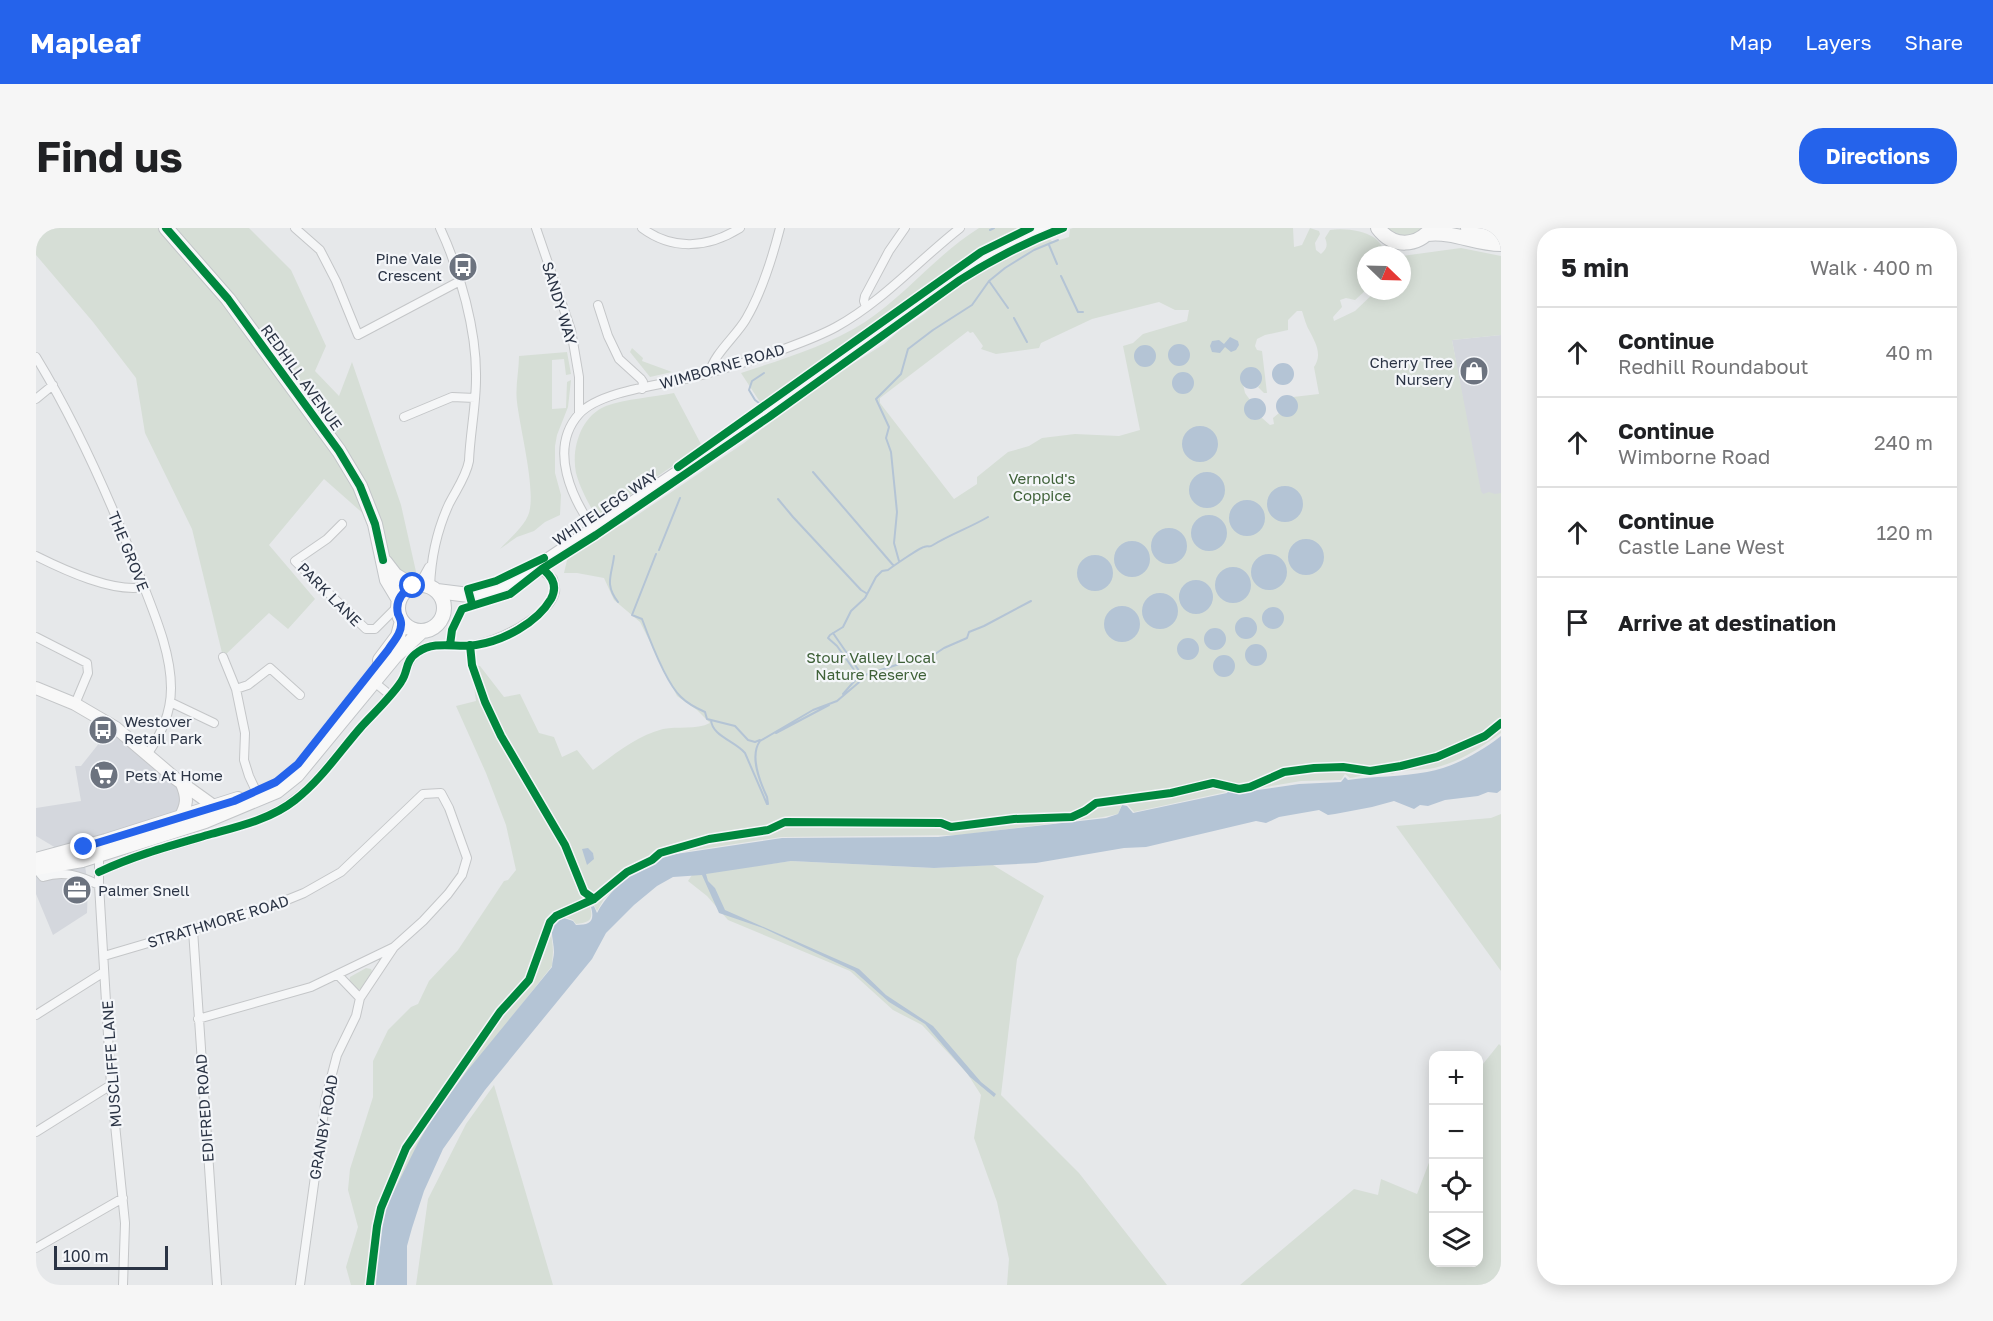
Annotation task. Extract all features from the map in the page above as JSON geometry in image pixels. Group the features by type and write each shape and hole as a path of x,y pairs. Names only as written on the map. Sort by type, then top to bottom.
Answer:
{"main road":[{"name":"REDHILL AVENUE","path":"166,228 228,299 339,451 360,486 375,524 387,580 400,611"},
{"name":"WHITELEGG WAY","path":"443,614 469,596 541,569 768,413 957,275 1029,235 1047,228"},
{"path":"1369,228 1402,243 1411,242 1430,231 1446,233 1475,242 1501,243"},
{"path":"1468,228 1501,243"},
{"path":"383,560 395,575 425,587 443,602 443,614 440,621 434,627 422,631 414,631 400,611"},
{"path":"36,868 82,860 98,849 180,818 217,811 276,782 298,764 398,636 402,594 425,587"},
{"name":"WHITELEGG WAY","path":"425,587 469,596"},
{"path":"36,860 98,849 277,791 297,775 373,681 422,631"}],"street":[{"path":"295,228 320,250 336,281 358,335 460,281"},
{"path":"425,587 442,521 468,468 475,398 476,365 460,281 440,228"},
{"name":"SANDY WAY","path":"536,228 571,330 579,377 579,414"},
{"path":"642,228 659,239 680,245 711,242 728,236 740,228"},
{"path":"710,372 711,365 738,332 749,313 771,260 780,228"},
{"path":"866,308 865,296 889,251 905,228"},
{"name":"WIMBORNE ROAD","path":"579,414 611,395 710,372 800,343 835,328 866,308 960,228"},
{"path":"598,305 608,336 619,359 641,379 642,388"},
{"name":"THE GROVE","path":"36,357 53,385 94,468 131,551 157,620 171,685 170,702 162,732 147,755"},
{"path":"36,399 53,385"},
{"path":"404,417 452,397 475,398"},
{"path":"579,414 568,435 566,475 582,513 595,531"},
{"name":"PARK LANE","path":"342,525 327,539 295,561 366,629 375,629 400,611"},
{"path":"36,557 80,576 134,589 144,587"},
{"path":"99,872 121,862 245,824 279,810 296,799 313,783 401,683 410,658 428,647 475,645 510,634 536,616 549,603 555,592 553,579 541,569"},
{"name":"PARK LANE","path":"384,622 400,611"},
{"path":"36,637 87,663 88,673 75,704"},
{"path":"223,657 237,693 245,733 244,760 256,791 277,791"},
{"path":"237,693 270,668 300,695"},
{"path":"373,681 390,695"},
{"path":"36,688 75,704 116,728 217,811"},
{"path":"170,702 214,723"},
{"path":"180,818 186,806 187,797 182,784"},
{"name":"STRATHMORE ROAD","path":"104,956 267,908 304,893 341,872 423,794 441,793 452,815 467,858 462,875 423,921 394,947"},
{"name":"MUSCLIFFE LANE","path":"98,849 111,1085 125,1223 123,1285"},
{"path":"36,868 43,877 66,873 83,877 99,885"},
{"name":"EDIFRED ROAD","path":"193,930 217,1285"},
{"path":"198,1019 311,987 394,947"},
{"name":"GRANBY ROAD","path":"300,1285 326,1097 337,1054 356,1016 360,998 394,947"},
{"path":"36,1015 104,972"},
{"path":"338,975 360,998"},
{"path":"36,1132 111,1085"},
{"path":"36,1248 123,1198"}],"shaded area":[{"name":"Cherry Tree Nursery","path":"1501,335 1501,501 1481,500 1452,340"},
{"path":"116,728 182,784 180,818 61,851 36,836 36,808 81,801 75,766 81,766 104,737"},
{"path":"85,866 88,885 87,913 53,935 36,894 36,875"}],"green space":[{"path":"36,228 249,228 291,270 326,346 315,371 339,396 352,362 401,505 419,585 395,575 375,524 324,479 269,545 315,599 288,629 269,613 223,657 192,529 145,433 136,378 93,322 36,255"},
{"path":"979,228 1022,228 980,249 954,266 762,405 741,373 820,345 865,322 894,300 949,250"},
{"name":"Stour Valley Local Nature Reserve","path":"1293,228 1294,247 1302,245 1310,228 1319,231 1320,234 1315,243 1316,250 1321,254 1326,249 1325,238 1330,230 1348,230 1366,234 1376,239 1382,246 1357,246 1357,298 1340,300 1342,307 1333,317 1334,321 1355,311 1367,300 1411,300 1411,255 1461,248 1501,256 1501,335 1452,340 1481,491 1483,494 1501,493 1501,733 1469,754 1434,768 1350,778 1345,774 1341,780 1301,781 1236,792 1231,788 1226,792 1134,812 1128,805 1122,804 1118,814 1103,817 961,835 781,837 669,854 638,869 604,899 597,911 594,905 590,907 591,918 587,922 576,924 573,920 561,916 553,923 551,927 552,966 433,1117 388,1203 379,1225 375,1285 351,1285 346,1267 358,1227 348,1190 350,1169 373,1097 373,1061 388,1030 411,1007 418,1004 429,981 458,950 504,881 508,880 516,870 506,825 456,706 476,701 474,686 481,683 476,666 480,666 504,697 520,694 539,733 554,737 562,757 577,750 593,770 626,746 653,732 710,723 697,710 677,696 640,622 614,600 604,578 564,573 569,552 596,535 624,524 744,443 813,389 884,344 978,273 1047,237 1053,242 1069,237 1070,229","holes":["1159,302 1175,310 1189,310 1187,321 1143,334 1133,343 1123,346 1140,430 1119,436 1075,434 1042,438 1029,446 1008,452 977,477 977,484 954,499 880,403 880,398 968,331 973,332 983,346 981,349 996,354 1039,348 1041,343 1092,319","1297,311 1302,311 1317,348 1318,357 1314,367 1319,394 1293,397 1297,410 1281,415 1279,413 1273,418 1274,424 1270,425 1262,418 1254,420 1249,418 1245,406 1250,400 1245,393 1241,375 1246,369 1255,368 1260,385 1258,387 1267,393 1262,351 1257,350 1255,346 1257,339 1288,330 1288,320"]},
{"path":"1386,228 1425,228 1416,234 1406,236 1395,234"},
{"path":"632,348 643,358 642,361 672,372 650,377 630,352"},
{"path":"567,352 571,374 566,375 564,359 552,360 552,409 566,408 567,382 571,380 568,407 555,446 555,473 561,495 560,515 545,522 534,531 517,537 500,549 524,523 531,502 517,396 519,356"},
{"path":"674,393 702,446 599,516 595,515 576,473 575,453 584,425 590,417 606,406"},
{"path":"1501,814 1501,971 1396,826 1491,818"},
{"path":"791,861 934,868 993,865 1044,896 1017,959 1001,1095 1079,1173 1167,1285 1007,1285 1009,1259 997,1202 974,1138 981,1095 967,1073 922,1025 893,1010 850,971 728,920 707,896 688,881 692,875"},
{"path":"366,968 372,971 362,989 356,990 349,983 350,977"},
{"path":"1499,1044 1501,1046 1501,1285 1240,1285 1354,1189 1378,1195 1381,1179 1417,1194 1429,1162 1429,1267 1483,1267 1483,1064"},
{"path":"494,1085 553,1285 416,1285 428,1199 466,1124"}],"water":[{"path":"1230,337 1238,341 1239,345 1236,350 1231,352 1225,347 1220,353 1212,352 1210,346 1212,341 1219,340 1224,344"},
{"path":"1179,344 1187,347 1190,355 1187,363 1179,366 1171,363 1168,355 1171,347"},
{"path":"1145,345 1153,348 1156,356 1153,364 1145,367 1137,364 1134,356 1137,348"},
{"path":"1283,363 1291,366 1294,374 1291,382 1283,385 1275,382 1272,374 1275,366"},
{"path":"1251,367 1259,370 1262,378 1259,386 1251,389 1243,386 1240,378 1243,370"},
{"path":"1183,372 1191,375 1194,383 1191,391 1183,394 1175,391 1172,383 1175,375"},
{"path":"1287,395 1295,398 1298,406 1295,414 1287,417 1279,414 1276,406 1279,398"},
{"path":"1255,398 1263,401 1266,409 1263,417 1255,420 1247,417 1244,409 1247,401"},
{"path":"1200,426 1212,432 1218,444 1212,456 1200,462 1188,456 1182,444 1188,432"},
{"path":"1207,472 1219,478 1225,490 1219,502 1207,508 1195,502 1189,490 1195,478"},
{"path":"1285,486 1297,492 1303,504 1297,516 1285,522 1273,516 1267,504 1273,492"},
{"path":"1247,500 1259,506 1265,518 1259,530 1247,536 1235,530 1229,518 1235,506"},
{"path":"1209,515 1221,521 1227,533 1221,545 1209,551 1197,545 1191,533 1197,521"},
{"path":"1169,528 1181,534 1187,546 1181,558 1169,564 1157,558 1151,546 1157,534"},
{"path":"1306,539 1318,545 1324,557 1318,569 1306,575 1294,569 1288,557 1294,545"},
{"path":"1132,541 1144,547 1150,559 1144,571 1132,577 1120,571 1114,559 1120,547"},
{"path":"1269,554 1281,560 1287,572 1281,584 1269,590 1257,584 1251,572 1257,560"},
{"path":"1095,555 1107,561 1113,573 1107,585 1095,591 1083,585 1077,573 1083,561"},
{"path":"1233,567 1245,573 1251,585 1245,597 1233,603 1221,597 1215,585 1221,573"},
{"path":"1196,580 1208,585 1213,597 1208,609 1196,614 1184,609 1179,597 1184,585"},
{"path":"1160,593 1172,599 1178,611 1172,623 1160,629 1148,623 1142,611 1148,599"},
{"path":"1122,606 1134,612 1140,624 1134,636 1122,642 1110,636 1104,624 1110,612"},
{"path":"1273,607 1281,610 1284,618 1281,626 1273,629 1265,626 1262,618 1265,610"},
{"path":"1246,617 1254,620 1257,628 1254,636 1246,639 1238,636 1235,628 1238,620"},
{"path":"1215,628 1223,631 1226,639 1223,647 1215,650 1207,647 1204,639 1207,631"},
{"path":"1188,638 1196,641 1199,649 1196,657 1188,660 1180,657 1177,649 1180,641"},
{"path":"1256,644 1264,647 1267,655 1264,663 1256,666 1248,663 1245,655 1248,647"},
{"path":"1224,655 1232,658 1235,666 1232,674 1224,677 1216,674 1213,666 1216,658"},
{"path":"1501,736 1501,790 1497,793 1488,792 1478,796 1445,800 1428,806 1420,805 1414,809 1394,801 1328,815 1319,810 1279,817 1266,823 1256,821 1146,847 1124,848 1036,863 934,868 791,861 706,874 725,910 859,969 886,995 933,1026 981,1082 996,1094 994,1097 970,1077 925,1024 889,1002 854,971 763,928 719,913 702,875 673,877 657,886 634,905 606,933 592,959 485,1090 443,1149 424,1191 407,1246 407,1285 376,1285 379,1225 388,1203 433,1117 467,1071 552,967 554,952 552,928 556,920 561,917 573,921 576,925 590,922 591,907 594,906 597,913 619,885 637,871 658,860 669,855 782,838 938,837 1106,818 1118,814 1122,805 1127,806 1133,813 1227,793 1231,788 1233,793 1237,793 1299,784 1341,782 1345,777 1348,780 1417,774 1456,763 1475,754"},
{"path":"588,848 593,853 594,859 587,865 582,849"}],"waterway":[{"path":"990,230 994,228"},
{"path":"989,281 1034,250 1058,240"},
{"path":"1049,245 1057,264"},
{"path":"1061,276 1078,312 1083,312"},
{"path":"899,561 894,543 897,512 891,452 886,438 889,427 876,399 901,374 908,349 972,305 989,281 1008,308"},
{"path":"1014,318 1027,342"},
{"path":"759,403 749,390 752,381 764,373"},
{"path":"813,472 893,565"},
{"path":"659,550 680,498"},
{"path":"778,499 866,593"},
{"path":"843,694 857,678 857,674 837,646 828,638 843,627 851,611 865,598 876,577 921,548 931,546 988,517"},
{"path":"656,554 632,615 642,619 659,660 676,691 686,702 705,712 715,730 745,753 767,804 755,754 760,741 813,710 837,701 864,678 862,676 918,658 932,656 967,638 969,632 1031,601"},
{"path":"614,556 610,585 618,602"},
{"path":"833,633 862,675"},
{"path":"776,733 829,705"},
{"path":"711,720 735,726 748,740 755,742 760,740"}],"cycle path":[{"path":"166,228 228,299 339,451 360,486 375,524 383,560"},
{"path":"678,467 981,252 1030,228"},
{"path":"450,645 452,630 462,609 510,594 542,569 769,417 960,280 1010,251 1063,228"},
{"path":"472,604 468,589 496,581 544,558"},
{"path":"99,872 126,860 255,821 286,807 313,784 392,693 403,678 414,655 432,646 469,646 497,640 518,630 537,616 545,608 554,591 551,577 545,571"},
{"path":"470,645 472,665 485,702 501,736 565,845 584,892 594,899"},
{"path":"370,1285 381,1208 406,1148 500,1012 529,980 550,922 556,916 594,899 627,872 652,860 660,853 709,839 768,830 785,822 941,823 951,827 1014,819 1072,817 1096,803 1171,793 1213,783 1239,789 1250,787 1284,772 1343,767 1370,771 1437,757 1485,736 1501,723"}],"place":[{"name":"Pine Vale Crescent","path":"463,267"},
{"name":"Cherry Tree Nursery","path":"1474,371"},
{"name":"Westover Retail Park","path":"103,730"},
{"name":"Pets At Home","path":"104,775"},
{"name":"Palmer Snell","path":"77,890"}],"route":[{"path":"84,847 234,801 276,782 298,764 398,636 402,621 398,612 399,600 407,589 413,586"}],"park label":[{"name":"Vernold's Coppice","path":"1042,486"}]}
